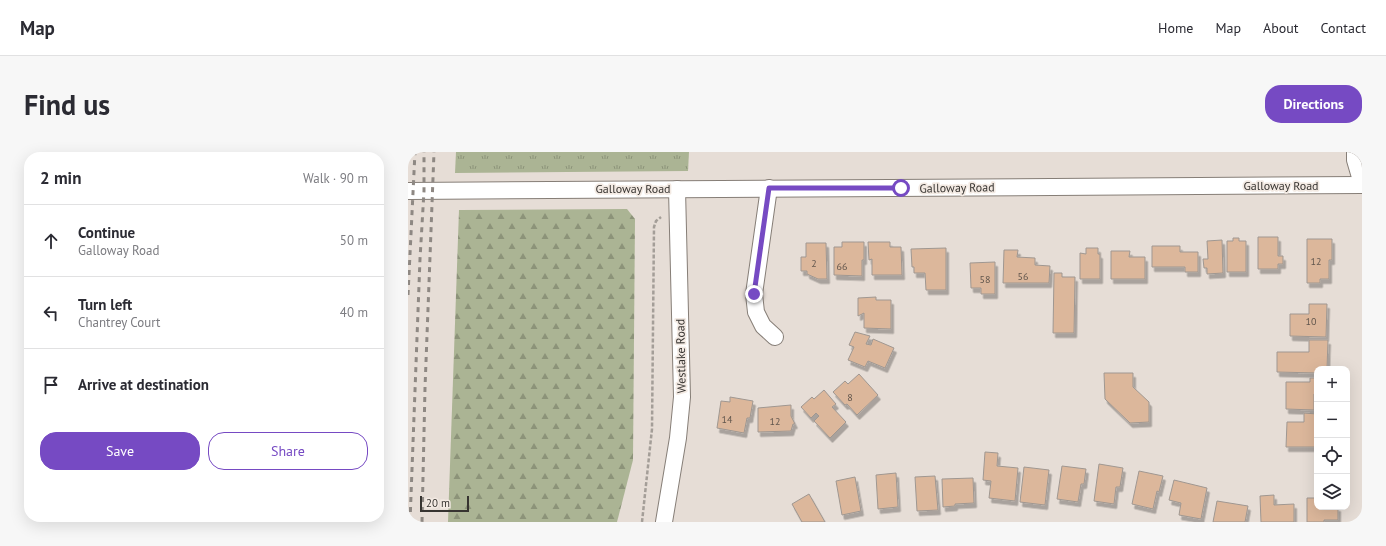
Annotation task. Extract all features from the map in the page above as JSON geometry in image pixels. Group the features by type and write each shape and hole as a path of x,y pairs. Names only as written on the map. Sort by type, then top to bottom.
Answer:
{"street":[{"path":"1355,152 1355,160 1362,184"},
{"name":"Galloway Road","path":"408,191 1362,184"},
{"path":"769,188 754,294 756,312 763,326 775,337"},
{"name":"Westlake Road","path":"664,522 678,438 682,397 677,189"}],"path":[{"path":"642,522 652,429 654,227 656,221 661,217"}],"green space":[{"path":"456,152 689,152 688,171 455,173"},
{"path":"627,209 635,219 633,460 617,522 448,522 459,210"}],"building":[{"path":"1258,237 1278,237 1278,256 1283,256 1283,264 1278,264 1278,269 1258,269"},
{"path":"1233,238 1239,238 1239,241 1246,241 1246,272 1227,272 1227,241 1233,241"},
{"path":"1307,239 1332,239 1332,260 1329,260 1329,279 1320,279 1320,283 1307,283"},
{"path":"1222,240 1223,273 1207,274 1207,268 1204,268 1203,259 1208,259 1207,241"},
{"path":"842,242 864,242 862,276 834,275 834,247 842,247"},
{"path":"868,242 890,242 890,247 901,247 902,275 872,275 872,259 869,260"},
{"path":"806,243 826,243 827,279 818,279 807,274 807,271 801,271 801,257 806,257"},
{"path":"1152,246 1180,246 1180,252 1198,252 1198,272 1185,272 1185,267 1152,267"},
{"path":"946,248 946,290 926,290 925,273 914,273 914,267 912,267 911,249"},
{"path":"1086,248 1098,248 1098,254 1100,254 1100,279 1080,279 1080,253 1086,254"},
{"path":"1004,250 1018,250 1017,257 1035,258 1035,265 1050,266 1049,283 1003,283"},
{"path":"1111,251 1130,251 1129,257 1145,257 1145,279 1111,279"},
{"path":"995,262 995,294 981,294 981,288 971,288 970,263"},
{"path":"1054,273 1062,273 1062,277 1075,277 1074,333 1053,333"},
{"path":"876,297 876,300 891,300 891,329 864,328 864,313 858,316 858,298"},
{"path":"1309,304 1327,304 1326,337 1290,336 1290,314 1309,314"},
{"path":"855,332 870,336 866,344 871,345 873,339 894,348 885,368 868,361 865,367 848,360 854,347 849,345"},
{"path":"1309,340 1328,340 1327,366 1314,366 1314,373 1277,372 1277,352 1309,352"},
{"path":"1104,373 1133,373 1133,387 1149,402 1149,422 1130,423 1105,399"},
{"path":"859,374 878,395 857,415 833,392 845,381 848,384"},
{"path":"1310,378 1314,378 1314,410 1286,409 1286,382 1310,382"},
{"path":"824,390 836,404 832,407 846,422 830,438 814,421 819,416 816,413 811,418 801,407 812,397 814,399"},
{"path":"730,397 753,401 750,418 747,418 744,433 717,428 721,401 730,402"},
{"path":"791,405 791,416 795,424 793,424 791,431 758,432 758,408"},
{"path":"1304,413 1314,414 1314,447 1286,447 1287,422 1304,422"},
{"path":"985,452 998,453 997,466 1018,468 1015,501 989,498 991,481 983,480"},
{"path":"1099,464 1123,468 1120,487 1116,487 1114,504 1094,501"},
{"path":"1062,466 1086,469 1084,484 1081,484 1078,502 1057,499"},
{"path":"1024,467 1049,470 1045,505 1020,502"},
{"path":"1139,471 1163,476 1159,492 1157,491 1153,509 1132,504"},
{"path":"896,473 898,507 878,509 876,475"},
{"path":"935,476 938,510 917,511 915,477"},
{"path":"855,477 861,511 842,515 836,481"},
{"path":"973,478 974,503 955,504 955,506 943,507 942,479"},
{"path":"1174,480 1207,488 1201,519 1179,515 1181,503 1169,500"},
{"path":"809,494 825,522 802,522 792,504"},
{"path":"1274,495 1274,505 1294,504 1294,522 1261,522 1260,496"},
{"path":"1307,498 1314,498 1314,510 1338,510 1338,520 1307,522"},
{"path":"1217,501 1248,506 1245,522 1213,522"}],"railway":[{"path":"408,295 415,152"},
{"path":"410,522 424,191 424,152"},
{"path":"422,522 425,388 434,152"}],"route":[{"path":"754,294 769,188 901,188"}]}
